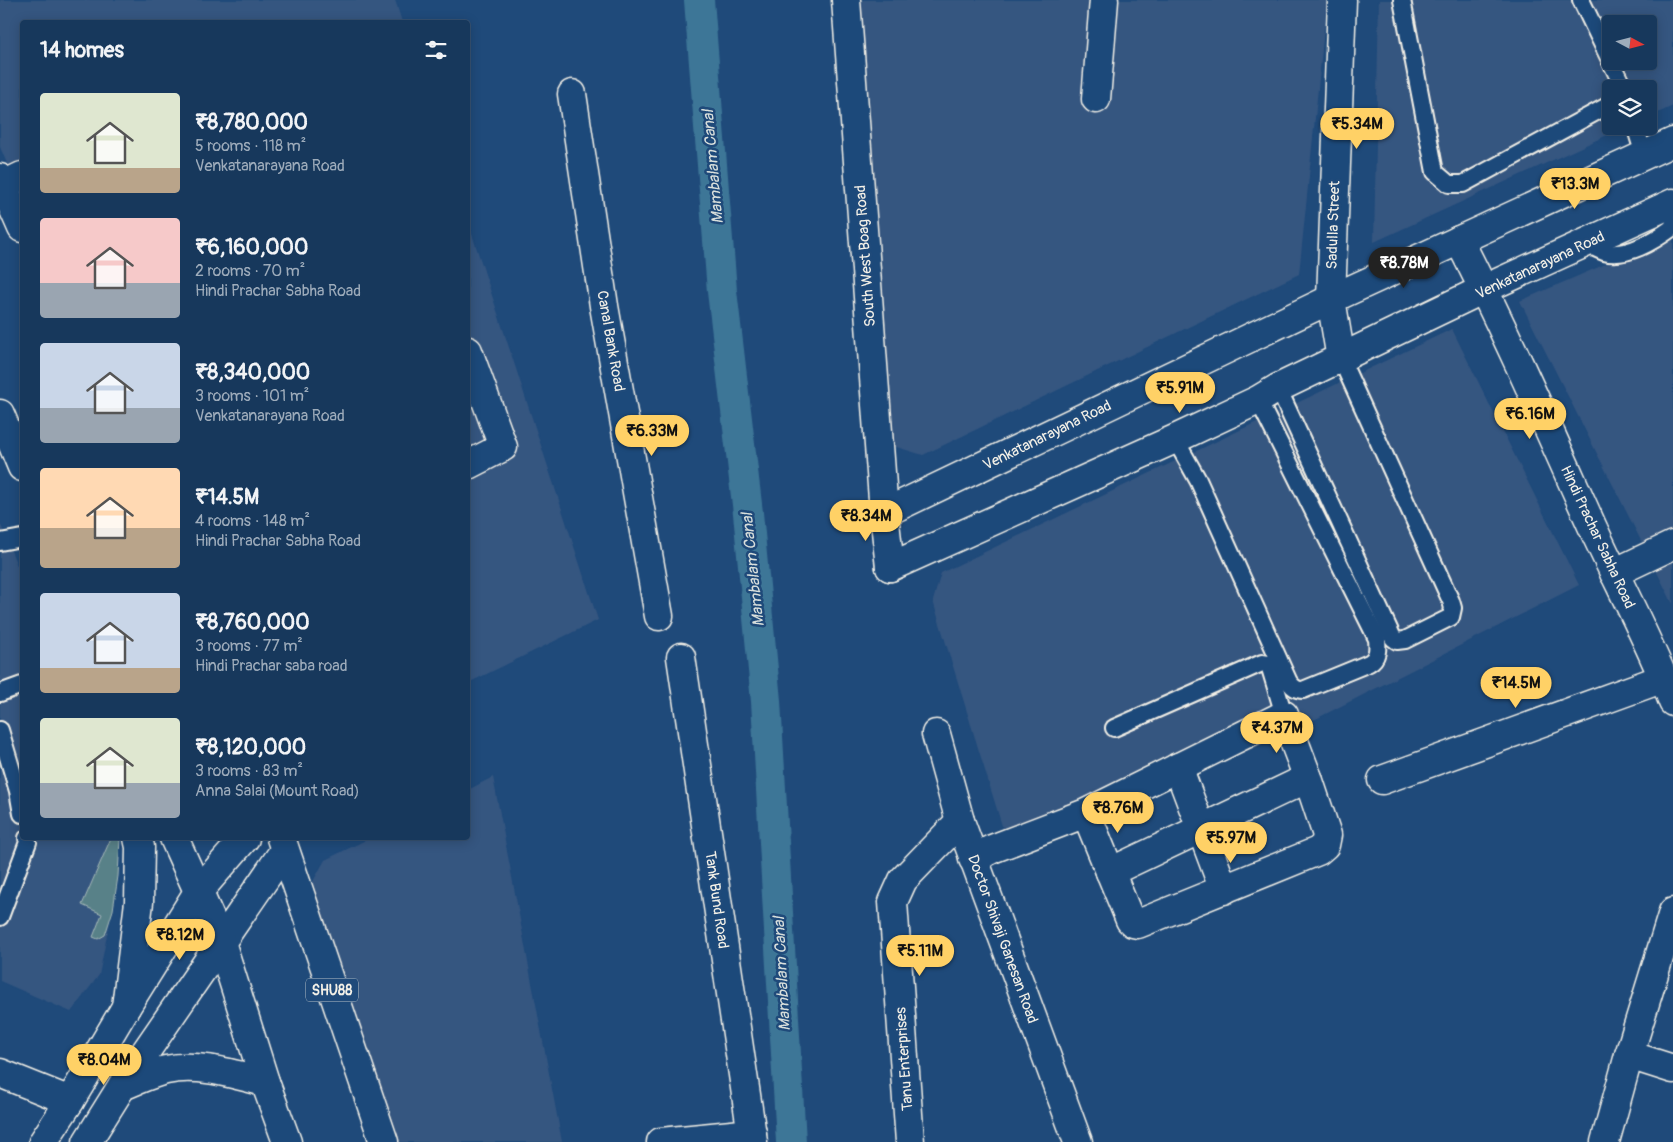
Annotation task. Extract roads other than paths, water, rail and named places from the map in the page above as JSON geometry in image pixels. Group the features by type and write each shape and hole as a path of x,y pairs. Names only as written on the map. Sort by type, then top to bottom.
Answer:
{"street":[{"name":"South West Boag Road","path":"846,0 884,513 890,567"},
{"path":"1096,99 1104,0"},
{"name":"Sadulla Street","path":"1341,359 1331,299 1342,0"},
{"name":"Canal Bank Road","path":"572,94 604,306 659,616"},
{"name":"Venkatanarayana Road","path":"884,513 1331,299 1673,142"},
{"path":"9,180 20,221"},
{"name":"Venkatanarayana Road","path":"890,567 1176,439 1484,290 1673,204"},
{"name":"Hindi Prachar Sabha Road","path":"1459,240 1484,290 1669,690"},
{"path":"470,356 503,447 470,464"},
{"path":"0,414 20,462"},
{"path":"1614,574 1673,545"},
{"name":"Tank Bund Road","path":"681,657 752,1137"},
{"path":"1382,780 1669,690"},
{"path":"973,859 992,849 1086,812 1284,714 1327,835 1325,845 1318,852 1138,924 1130,920 1086,812"},
{"name":"Doctor Shivaji Ganesan Road","path":"936,734 960,821 973,859 1078,1142"},
{"path":"1178,767 1224,890"},
{"path":"1110,872 1308,778"},
{"name":"Tanu Enterprises","path":"910,1142 893,902 903,880 960,821"},
{"path":"126,1007 139,902 138,840"},
{"path":"175,840 221,942 265,1082 287,1142"},
{"path":"43,1142 70,1102 126,1007 198,892 242,840"},
{"path":"87,1142 122,1086 221,942 282,844"},
{"name":"SHU88","path":"282,844 384,1142"},
{"path":"1605,1142 1629,1055 1673,912"},
{"path":"1629,1055 1667,1067"},
{"path":"122,1086 165,1070 182,1068 215,1070 265,1082"},
{"path":"0,1073 70,1102"},
{"path":"661,1142 752,1137"}],"lane":[{"path":"1402,0 1435,172 1449,184 1463,184 1602,109"},
{"path":"1581,0 1620,80"},
{"path":"1638,135 1644,155"},
{"path":"1586,243 1604,252 1623,253 1654,241 1672,228 1673,225"},
{"path":"1268,394 1284,404 1393,638 1397,641 1405,640 1451,617 1454,608 1341,359"},
{"path":"1176,439 1198,480 1292,686 1295,689 1302,690 1369,663 1374,660 1377,654 1377,639 1268,394"},
{"path":"0,542 20,538"},
{"path":"1114,728 1262,663 1268,664 1270,668 1284,714"},
{"path":"0,693 20,686"},
{"path":"0,730 20,802"},
{"path":"0,917 28,840"}],"waterway":[{"name":"Mambalam Canal","path":"699,0 722,291 748,513 766,701 791,1142"}]}
